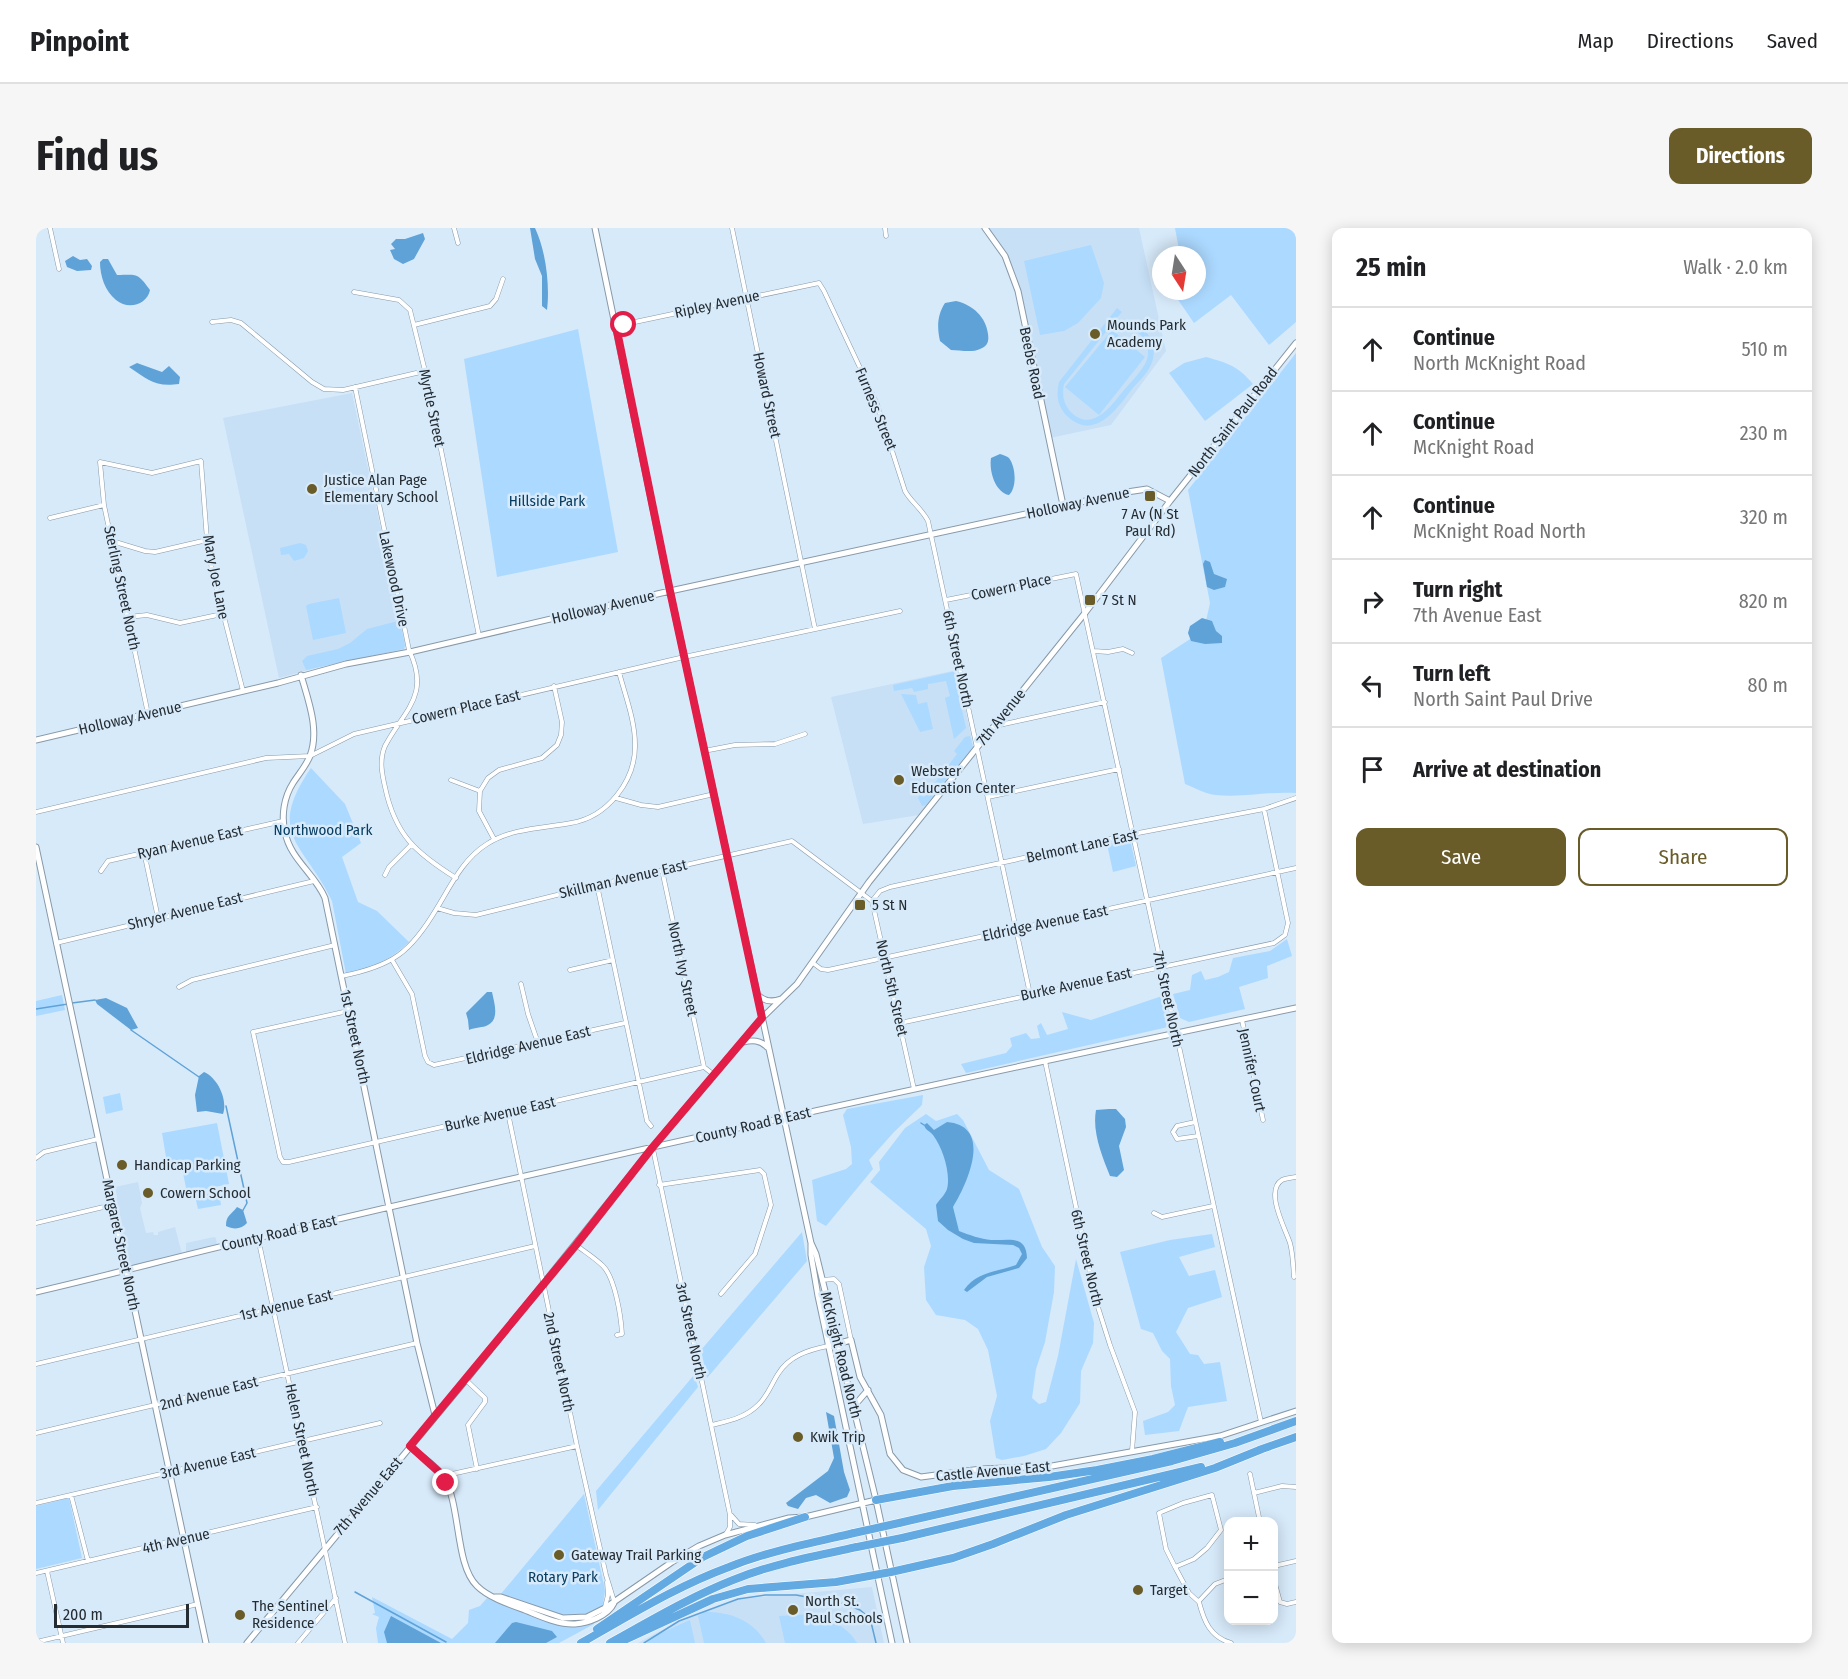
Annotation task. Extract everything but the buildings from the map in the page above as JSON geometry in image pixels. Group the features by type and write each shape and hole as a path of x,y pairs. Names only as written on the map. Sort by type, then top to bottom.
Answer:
{"highway":[{"path":"579,1643 680,1588 726,1567 775,1551 1172,1461 1296,1421"},
{"path":"876,1500 953,1486 1097,1470 1259,1434"},
{"path":"618,1643 713,1599 748,1589 836,1582 891,1572 973,1551 1066,1515 1215,1468 1296,1437"},
{"path":"610,1643 688,1600 732,1580 794,1561 1188,1471 1262,1449"},
{"path":"579,1643 703,1557 747,1536 805,1517"}],"street":[{"path":"50,228 59,269"},
{"path":"454,228 458,243"},
{"name":"McKnight Road North","path":"595,228 704,751 811,1243 816,1254 854,1406 908,1643"},
{"name":"Howard Street","path":"732,228 802,562"},
{"path":"885,228 886,236"},
{"name":"Beebe Road","path":"986,228 1005,256 1018,291 1063,506"},
{"path":"414,325 490,306 496,299 503,279"},
{"name":"Ripley Avenue","path":"616,326 819,283"},
{"name":"Furness Street","path":"819,283 877,404 891,440 905,491 924,513 932,534"},
{"name":"Myrtle Street","path":"354,292 395,299 403,302 410,310 425,371 479,636"},
{"path":"212,322 231,320 241,323 318,387 334,391 425,371"},
{"name":"North Saint Paul Road","path":"1170,501 1296,343"},
{"name":"Lakewood Drive","path":"355,387 418,688 401,723 385,747 381,766 392,813 411,845 428,860 456,878"},
{"name":"Mary Joe Lane","path":"100,462 148,473 201,461 207,540 212,570 243,692"},
{"name":"Sterling Street North","path":"100,462 104,506 148,714"},
{"name":"Holloway Avenue","path":"36,740 243,692 346,664 410,652 670,591 1127,492 1148,489 1170,501"},
{"name":"7th Avenue","path":"813,963 861,894 1085,613 1170,501"},
{"path":"50,518 104,506"},
{"name":"6th Street North","path":"932,534 1030,994"},
{"path":"112,541 155,552 207,540"},
{"path":"802,562 815,629"},
{"name":"7th Street North","path":"1076,574 1261,1424"},
{"name":"Cowern Place","path":"946,600 1076,574"},
{"name":"Cowern Place East","path":"36,812 266,758 310,756 354,734 554,686 900,610"},
{"path":"128,617 147,615 180,623 222,614"},
{"path":"1094,651 1108,652 1123,649 1132,652"},
{"path":"342,976 367,970 392,960 415,942 470,858 494,839 518,831 584,820 616,798 631,771 635,744 633,726 619,672"},
{"name":"1st Street North","path":"301,675 314,734 310,756 288,793 283,821 290,849 325,898 417,1343 435,1415"},
{"path":"494,839 479,810 480,791 488,778 499,770 542,758 557,745 562,722 554,686"},
{"path":"994,726 1105,702"},
{"path":"704,751 735,745 775,744 805,734"},
{"path":"988,797 1119,769"},
{"path":"451,780 480,791"},
{"path":"616,798 658,807 714,794"},
{"name":"Belmont Lane East","path":"872,901 880,891 890,887 1133,834 1264,809 1296,798"},
{"path":"1264,809 1278,872"},
{"name":"Ryan Avenue East","path":"101,871 108,861 283,821"},
{"name":"Skillman Avenue East","path":"437,908 454,913 476,915 792,841 861,894"},
{"path":"385,875 389,867 411,845"},
{"name":"Margaret Street North","path":"36,847 206,1643"},
{"path":"144,852 158,918"},
{"name":"Eldridge Avenue East","path":"813,963 821,969 828,970 1296,868"},
{"name":"North Ivy Street","path":"662,870 704,1067"},
{"name":"Burke Avenue East","path":"900,1023 1274,943 1285,935 1288,923 1278,872"},
{"name":"Shryer Avenue East","path":"56,943 314,881"},
{"path":"597,885 638,1082 647,1121 651,1126"},
{"path":"861,894 872,901"},
{"name":"North 5th Street","path":"872,901 914,1089"},
{"path":"179,987 192,980 335,945"},
{"name":"Eldridge Avenue East","path":"392,960 412,994 425,1056 430,1064 441,1065 625,1023"},
{"path":"570,970 613,960"},
{"name":"7th Avenue East","path":"247,1643 466,1380 652,1148 741,1042 762,1018 786,997 813,963"},
{"path":"521,984 538,1043"},
{"path":"757,993 760,998 774,1002 786,997"},
{"name":"County Road B East","path":"36,1292 258,1238 652,1148 1175,1032 1296,1008"},
{"name":"Burke Avenue East","path":"349,1011 253,1032 280,1157 284,1162 704,1067"},
{"name":"Jennifer Court","path":"1241,1019 1263,1120"},
{"path":"741,1042 758,1041 768,1048"},
{"name":"6th Street North","path":"1045,1061 1096,1301 1135,1412 1132,1451"},
{"path":"704,1067 714,1075"},
{"name":"2nd Street North","path":"508,1113 577,1446 614,1601"},
{"path":"1195,1122 1177,1126 1173,1132 1179,1140 1198,1136"},
{"path":"36,1158 44,1152 98,1139"},
{"name":"3rd Street North","path":"652,1148 730,1515 730,1527 725,1535"},
{"path":"659,1185 760,1170 764,1174 771,1205 755,1254 721,1294"},
{"path":"1294,1276 1291,1247 1278,1214 1276,1190 1284,1179 1296,1178"},
{"path":"36,1223 112,1205"},
{"path":"1154,1214 1162,1217 1213,1206"},
{"name":"Helen Street North","path":"258,1238 345,1643"},
{"name":"McKnight Road North","path":"811,1243 811,1255 829,1346 892,1643"},
{"path":"576,1245 604,1267 610,1280 621,1317 622,1334 616,1335"},
{"name":"1st Avenue East","path":"36,1364 535,1246"},
{"name":"Castle Avenue East","path":"822,1280 834,1280 839,1284 858,1369 881,1415 890,1454 903,1470 916,1476 928,1477 981,1469 1042,1467 1220,1436 1296,1411"},
{"path":"711,1425 731,1421 752,1410 766,1395 778,1372 792,1358 811,1349 851,1340"},
{"name":"2nd Avenue East","path":"36,1433 417,1343"},
{"path":"466,1380 485,1398 485,1402 468,1425 477,1469"},
{"path":"854,1406 868,1390"},
{"name":"3rd Avenue East","path":"36,1503 380,1423"},
{"path":"410,1446 443,1476 453,1499 468,1570 476,1586 500,1602 556,1621 569,1623 596,1618 610,1609 614,1601"},
{"path":"443,1476 577,1446"},
{"path":"1250,1474 1259,1517"},
{"path":"1254,1493 1282,1486 1296,1486"},
{"path":"71,1495 88,1562"},
{"path":"1175,1568 1200,1554 1221,1530 1212,1495 1159,1513 1166,1549 1175,1568 1189,1593 1199,1602 1207,1626 1221,1640 1231,1643"},
{"path":"495,1597 501,1597 558,1617 569,1619 588,1617 672,1562 699,1546 725,1535 758,1525 805,1517 876,1500"},
{"name":"4th Avenue","path":"36,1573 317,1507"},
{"path":"730,1515 739,1524 758,1525"},
{"path":"1278,1565 1296,1562"},
{"path":"47,1571 63,1643"},
{"name":"2nd Street North","path":"605,1608 608,1595 606,1575"},
{"path":"1199,1602 1215,1584 1224,1581"},
{"path":"1278,1593 1281,1602 1287,1604 1296,1602"},
{"path":"298,1643 336,1598"},
{"path":"36,1642 198,1604"}],"shaded area":[{"path":"530,228 535,228 544,258 547,310 542,306 542,276 535,259"},
{"name":"Mounds Park Academy","path":"988,228 1139,228 1152,287 1152,300 1155,300 1166,351 1111,425 1050,438 1016,276 1010,261"},
{"path":"423,233 425,239 414,259 403,264 394,259 390,250 395,249 391,244 396,239 405,239"},
{"path":"73,256 80,260 87,259 92,266 91,270 77,271 67,267 65,261"},
{"path":"108,259 117,275 139,277 150,290 145,299 131,305 116,300 106,288 102,278 100,262"},
{"path":"956,301 968,305 985,322 988,339 983,348 973,351 951,350 940,341 938,326 940,312 945,303"},
{"path":"137,363 162,372 169,366 180,377 179,384 152,382 129,367"},
{"path":"352,393 406,647 279,678 223,418"},
{"path":"1000,454 1009,458 1013,467 1015,477 1012,492 1009,495 1000,490 992,475 991,458"},
{"path":"1205,560 1210,562 1214,574 1227,579 1225,587 1214,590 1207,587 1203,564"},
{"path":"1202,618 1212,621 1216,631 1222,636 1222,643 1205,644 1191,641 1188,633 1190,626"},
{"name":"Webster Education Center","path":"957,670 973,745 919,815 863,824 831,697"},
{"path":"487,992 492,992 494,1019 486,1026 469,1030 466,1013"},
{"path":"106,998 127,1008 138,1028 131,1030 95,1000"},
{"path":"204,1072 214,1079 221,1090 224,1102 223,1114 197,1112 195,1095 199,1076"},
{"path":"1116,1109 1125,1119 1126,1127 1119,1146 1124,1170 1117,1177 1110,1176 1098,1144 1095,1127 1096,1110"},
{"path":"947,1122 961,1126 970,1134 973,1145 970,1171 953,1207 959,1231 991,1240 1015,1240 1023,1245 1027,1258 1019,1268 987,1277 967,1292 964,1290 975,1279 987,1273 1016,1265 1022,1254 1019,1248 1013,1245 974,1243 963,1239 938,1221 936,1205 947,1189 947,1169 937,1140 924,1125 927,1123 934,1130"},
{"path":"138,1182 142,1203 140,1208 146,1233 153,1232 154,1235 158,1235 158,1232 175,1227 182,1254 133,1266 128,1262 115,1199 117,1197 115,1187"},
{"path":"237,1207 243,1210 247,1223 238,1228 226,1226 228,1217"},
{"path":"214,1237 217,1245 186,1253 186,1243"},
{"path":"826,1412 834,1416 844,1472 850,1490 847,1497 830,1503 816,1495 806,1498 798,1509 788,1506 786,1503 828,1471 834,1458"},
{"name":"North St. Paul Schools","path":"872,1587 884,1643 638,1643 679,1621 738,1599"},
{"path":"391,1616 441,1643 387,1643 384,1632"},
{"path":"512,1623 552,1631 557,1637 546,1643 495,1643"}],"green space":[{"path":"1175,228 1296,228 1296,322 1269,345 1231,295 1194,323 1178,300 1206,300 1206,246 1178,246"},
{"path":"1091,245 1104,283 1101,298 1078,323 1064,331 1040,335 1024,261"},
{"path":"1117,308 1122,312 1114,321 1138,325 1149,336 1154,350 1152,363 1119,405 1104,420 1086,426 1067,416 1058,400 1059,382","holes":["1119,326 1133,329 1143,338 1148,350 1145,364 1107,410 1093,419 1085,420 1077,417 1065,404 1064,384 1105,333"]},
{"name":"Hillside Park","path":"578,329 618,552 497,577 464,359"},
{"path":"1112,330 1145,357 1099,415 1065,387"},
{"path":"1296,353 1296,793 1236,796 1212,794 1185,784 1161,658 1204,630 1210,603 1188,490"},
{"path":"1206,357 1232,366 1253,384 1205,421 1169,373 1184,363"},
{"path":"300,543 306,545 308,551 304,558 294,561 289,554 281,555 280,548"},
{"path":"339,598 346,633 313,640 306,606"},
{"path":"398,621 405,645 404,649 306,670 302,661 307,656 338,649 350,643 367,629"},
{"path":"956,671 958,681 956,683 966,728 954,739 945,698 950,696 946,681 928,684 928,689 914,692 912,688 894,691 893,685"},
{"path":"901,694 916,695 918,704 927,702 933,729 920,732"},
{"path":"970,736 973,747 926,805 922,806 918,798 920,795 924,797 957,754 954,751 965,737"},
{"name":"Northwood Park","path":"311,768 345,804 361,843 342,857 358,902 377,911 409,942 395,954 380,962 346,974 332,901 301,851 290,824 291,809"},
{"path":"1130,839 1136,866 1113,872 1107,844"},
{"path":"1287,939 1292,956 1267,966 1268,978 1239,987 1245,1009 1189,1022 1180,1018 1173,994 1190,990 1192,975 1201,971 1205,980 1218,977 1229,972 1233,958 1270,951"},
{"path":"62,995 65,1010 36,1016 36,1001"},
{"path":"1162,996 1168,1027 966,1073 961,1064 1006,1053 1012,1046 1010,1038 1026,1033 1031,1039 1040,1038 1037,1026 1041,1023 1047,1035 1068,1029 1062,1012 1091,1020"},
{"path":"120,1093 123,1110 106,1114 103,1097"},
{"path":"923,1095 922,1105 869,1160 873,1169 826,1226 817,1221 812,1180 846,1169 852,1164 851,1147 843,1115 847,1109"},
{"path":"926,1114 936,1121 957,1114 963,1120 989,1170 1019,1189 1042,1247 1055,1266 1054,1292 1045,1342 1036,1369 1032,1398 1039,1404 1046,1402 1058,1356 1076,1259 1094,1323 1093,1343 1081,1371 1080,1403 1061,1433 1046,1449 1002,1460 996,1458 990,1421 997,1396 988,1350 978,1329 965,1320 936,1315 926,1300 924,1267 931,1246 926,1229 870,1182 880,1170 879,1162 905,1128"},
{"path":"217,1123 229,1184 187,1193 182,1168 168,1169 162,1133"},
{"path":"219,1192 221,1205 198,1209 195,1196"},
{"path":"802,1232 807,1261 707,1378 701,1350"},
{"path":"1212,1234 1215,1247 1179,1257 1189,1276 1215,1270 1222,1297 1188,1308 1176,1332 1190,1354 1198,1355 1204,1364 1220,1362 1227,1401 1188,1407 1179,1431 1145,1435 1143,1421 1168,1412 1175,1405 1171,1386 1170,1359 1162,1351 1153,1333 1141,1329 1120,1252 1170,1240"},
{"path":"694,1375 698,1387 598,1510 596,1491"},
{"name":"Rotary Park","path":"584,1494 605,1590 603,1605 581,1616 568,1616 539,1609 500,1595"},
{"path":"69,1498 82,1558 36,1569 36,1506"},
{"path":"372,1597 452,1639 468,1623 469,1610 480,1606 487,1598 554,1622 593,1621 594,1624 559,1643 378,1643 376,1628 379,1617 372,1614 375,1613"},
{"path":"705,1612 732,1616 748,1623 755,1628 766,1643 704,1643 698,1616"},
{"path":"814,1614 843,1628 857,1643 785,1643 779,1616"},
{"path":"690,1620 695,1643 647,1643 652,1637"}],"waterway":[{"path":"72,1003 95,1000"},
{"path":"36,1009 68,1004"},
{"path":"131,1030 199,1077"},
{"path":"226,1106 247,1203 242,1212"},
{"path":"355,1592 446,1642"},
{"path":"644,1643 679,1621 738,1599 765,1595 796,1595 845,1604 860,1610 870,1618 876,1643"}],"place":[{"name":"Mounds Park Academy","path":"1095,334"},
{"name":"Justice Alan Page Elementary School","path":"312,489"},
{"name":"7 Av (N St Paul Rd)","path":"1150,496"},
{"name":"7 St N","path":"1090,600"},
{"name":"Webster Education Center","path":"899,780"},
{"name":"5 St N","path":"860,905"},
{"name":"Handicap Parking","path":"122,1165"},
{"name":"Cowern School","path":"148,1193"},
{"name":"Kwik Trip","path":"798,1437"},
{"name":"Gateway Trail Parking","path":"559,1555"},
{"name":"Target","path":"1138,1590"},
{"name":"North St. Paul Schools","path":"793,1610"},
{"name":"The Sentinel Residence","path":"240,1615"}],"route":[{"path":"446,1483 443,1476 410,1446 576,1245 652,1148 762,1018 670,591 616,326 624,325"}]}
